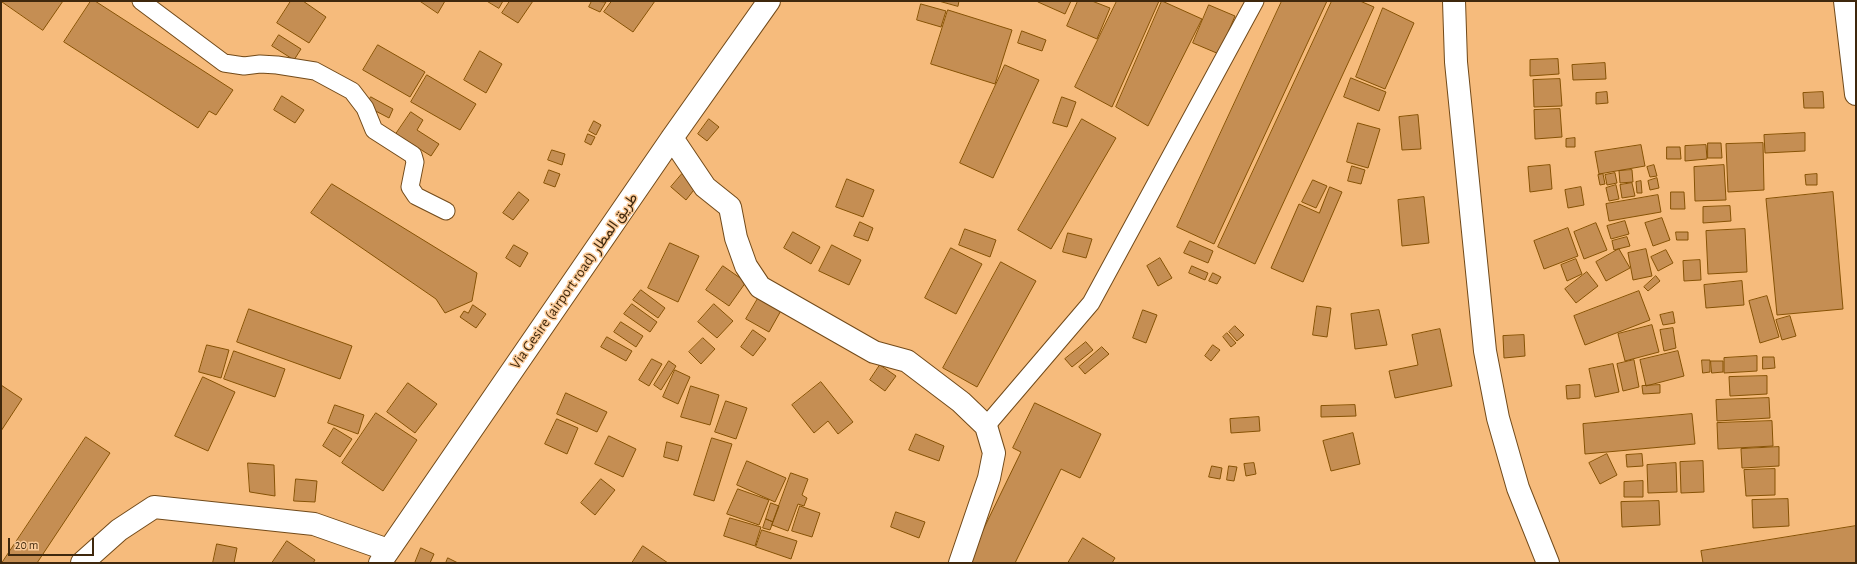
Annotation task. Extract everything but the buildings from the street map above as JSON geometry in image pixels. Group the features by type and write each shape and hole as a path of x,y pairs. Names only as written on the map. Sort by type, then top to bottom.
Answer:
{"street":[{"name":"Via Gesire (airport road) طريق المطار","path":"384,557 672,138 769,1"},
{"path":"1454,1 1456,62 1485,350 1498,418 1518,488 1548,563"},
{"path":"1845,1 1856,94"},
{"path":"672,138 705,187 730,207 736,238 746,266 760,287 874,352 907,361 961,402 986,426 994,453 989,478 960,563"},
{"path":"82,563 119,530 154,507 314,524 384,557"}],"lane":[{"path":"141,1 224,64 244,66 260,64 315,71 352,91 365,108 374,130 414,155 415,162 411,175 410,187 416,196 446,211"},
{"path":"986,426 1091,303 1255,1"}]}
